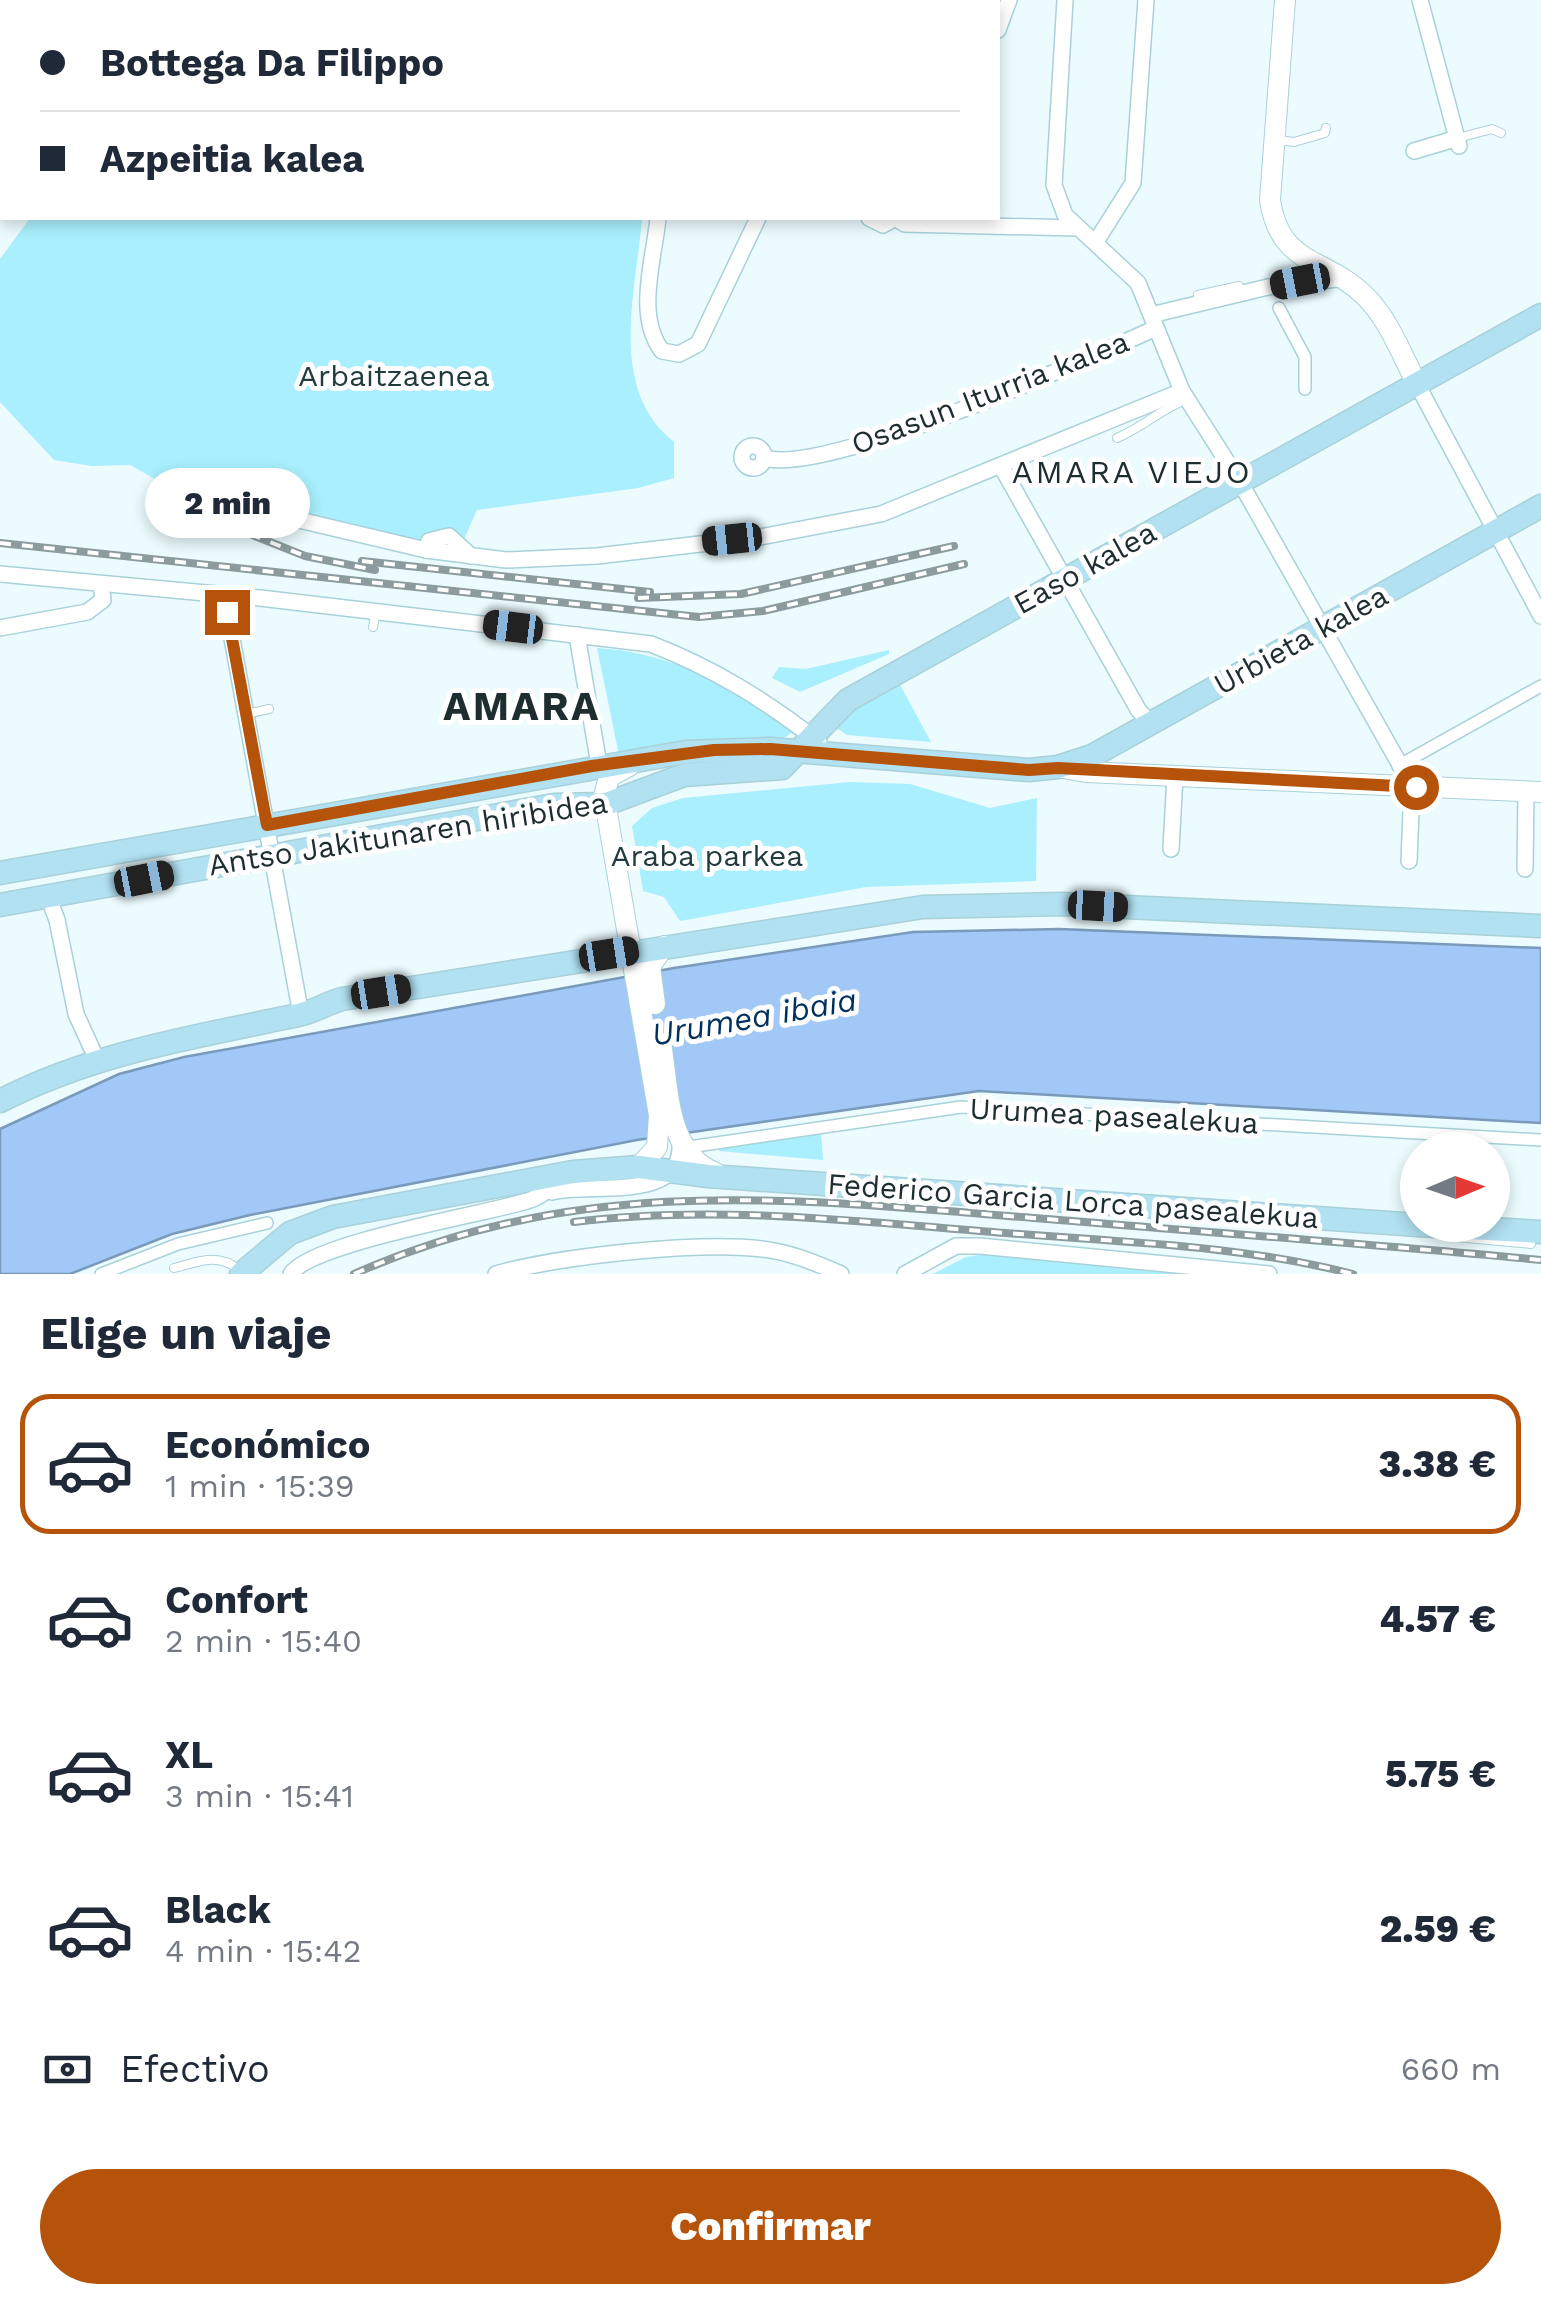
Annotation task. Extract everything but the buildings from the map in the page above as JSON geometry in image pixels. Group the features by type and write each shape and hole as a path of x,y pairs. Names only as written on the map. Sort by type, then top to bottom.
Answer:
{"main road":[{"name":"Easo kalea","path":"796,735 848,700 1541,315"},
{"name":"Urbieta kalea","path":"1058,768 1092,756 1151,724 1541,506"},
{"name":"Antso Jakitunaren hiribidea","path":"0,905 554,805 605,804 676,776 782,768 796,735"},
{"name":"Antso Jakitunaren hiribidea","path":"0,872 599,765 796,735 842,754 1029,770 1058,768"},
{"path":"0,1101 97,1060 190,1034 302,1014 342,999 639,966 664,946 876,913 970,904 1541,926"},
{"name":"Federico Garcia Lorca pasealekua","path":"663,1152 673,1170 728,1177 1400,1224"},
{"name":"Urumea pasealekua","path":"241,1273 276,1242 318,1221 663,1152"},
{"name":"Federico Garcia Lorca pasealekua","path":"1510,1235 1536,1238"}],"street":[{"path":"1000,25 1009,0"},
{"path":"1065,0 1054,185 1065,215 1132,275 1185,395 1240,482 1412,786 1409,861"},
{"path":"1097,240 1133,184 1148,54 1146,0"},
{"path":"1285,0 1270,200 1276,227 1293,251 1346,282 1375,308 1541,616"},
{"path":"1414,152 1458,142 1420,0"},
{"path":"658,220 647,314 650,335 662,351 679,354 698,344 757,220"},
{"path":"898,220 905,224 1077,228"},
{"name":"Osasun Iturria kalea","path":"764,458 781,460 867,444 1154,322 1268,288 1327,277 1346,282"},
{"path":"1279,308 1304,357 1306,389"},
{"path":"239,510 261,511 426,550 429,541 449,536 471,556 506,560 597,556 760,537 881,514 1185,395"},
{"path":"1001,466 1151,724"},
{"path":"0,574 224,595 374,619 577,634 651,644 700,662 796,735"},
{"path":"0,628 87,612 102,600 101,584"},
{"path":"224,595 302,1014"},
{"path":"577,634 599,765"},
{"path":"1398,766 1541,686"},
{"path":"659,756 614,772 604,789 639,966 663,1152 673,1170"},
{"path":"1058,768 1534,792 1525,869"},
{"path":"1172,848 1175,776"},
{"path":"48,896 58,920 76,1014 97,1060"},
{"name":"Urumea pasealekua","path":"543,1194 663,1152 961,1106 1541,1140"},
{"name":"Federico Garcia Lorca pasealekua","path":"663,1152 728,1177"},
{"path":"291,1274 306,1261 543,1194 573,1172"},
{"path":"101,1274 178,1244 267,1222"},
{"path":"905,1274 956,1246 980,1246 1270,1274"},
{"path":"496,1274 737,1248 774,1251 841,1274"}],"lane":[{"path":"1274,140 1294,142 1324,133 1326,128"},
{"path":"1458,142 1492,129 1500,133"},
{"path":"1198,296 1248,284 1268,288"},
{"path":"1117,438 1149,424 1158,411 1185,395"},
{"path":"246,714 269,709"},
{"path":"174,1268 214,1258 228,1260 241,1273"}],"green space":[{"name":"Arbaitzaenea","path":"29,220 642,220 632,308 633,368 640,395 653,420 674,442 674,478 638,488 477,510 464,539 445,532 420,543 173,489 130,465 92,466 54,460 0,402 0,259"},
{"path":"597,648 650,656 698,673 789,724 792,732 782,740 707,741 619,755"},
{"path":"889,650 889,654 800,692 772,678 779,667 806,669"},
{"path":"899,683 931,742 847,735 835,727 849,710"},
{"name":"Araba parkea","path":"850,782 910,784 990,808 1037,798 1036,881 866,887 680,921 664,897 643,891 632,826 652,808 683,798"},
{"path":"821,1132 823,1160 719,1151 719,1147"},
{"path":"993,1253 1199,1274 933,1274 966,1257"}],"water":[{"name":"Urumea ibaia","path":"1059,929 1541,948 1541,1123 979,1091 637,1140 250,1215 172,1234 70,1274 0,1274 0,1129 119,1074 184,1057 674,968 913,932"}],"railway":[{"path":"250,534 305,556 375,570"},
{"path":"0,543 699,617 763,611 964,564"},
{"path":"638,598 741,594 954,546"},
{"path":"362,561 650,592"},
{"path":"354,1274 442,1241 529,1219 616,1206 702,1200 877,1206 1541,1260"},
{"path":"574,1222 682,1215 844,1220 1181,1246 1353,1274"}],"district":[{"name":"AMARA VIEJO","path":"1132,472"},
{"name":"AMARA","path":"522,706"}],"route":[{"path":"227,612 267,825 599,765 742,748 1029,770 1058,768 1416,787"}]}
